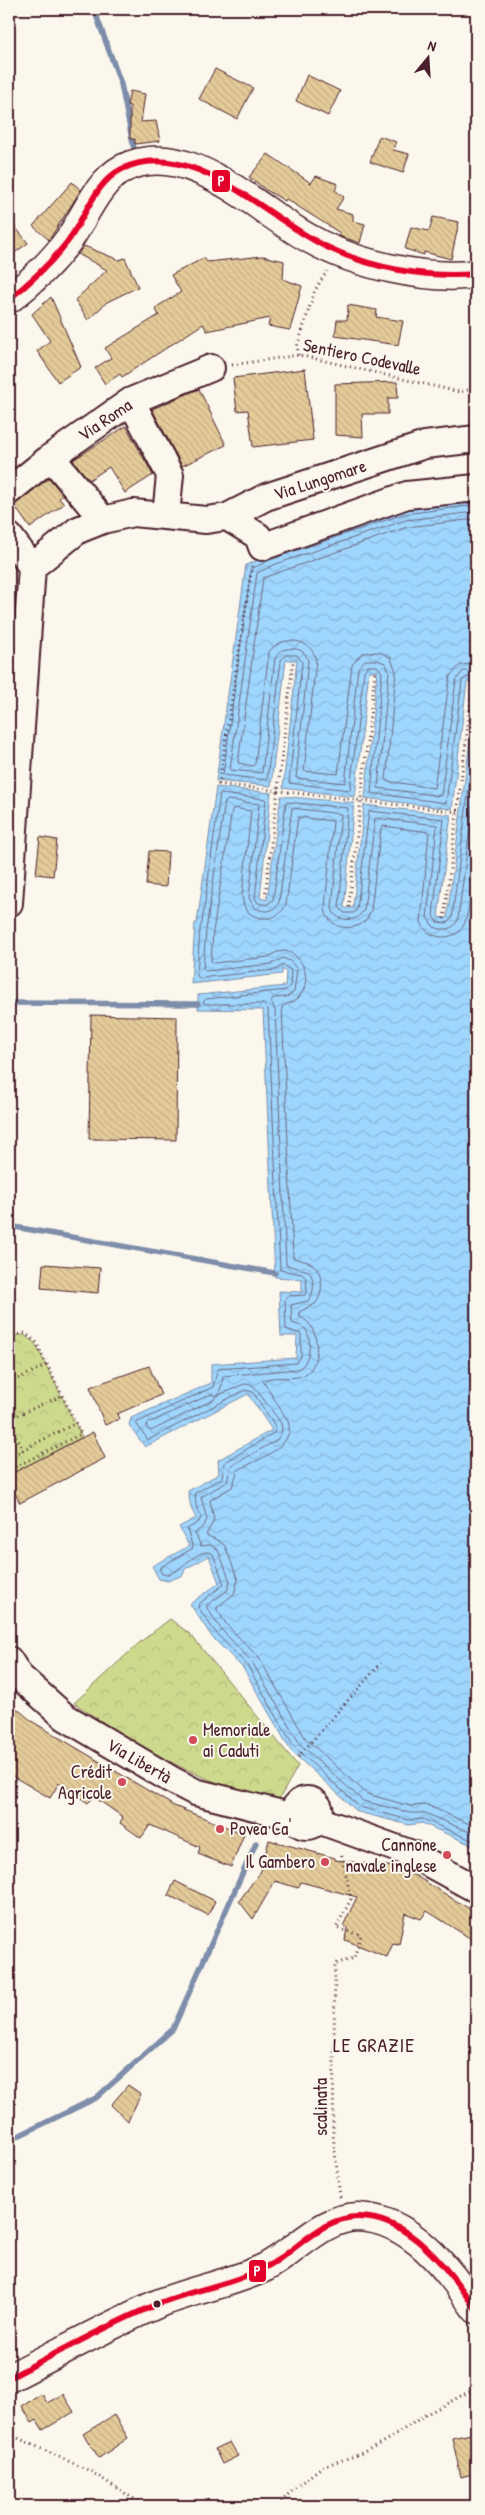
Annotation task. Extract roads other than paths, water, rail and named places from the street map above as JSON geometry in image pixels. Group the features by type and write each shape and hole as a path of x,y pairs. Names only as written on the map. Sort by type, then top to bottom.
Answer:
{"main road":[{"path":"9,299 37,278 69,239 104,185 122,170 141,163 160,160 180,164 219,179 280,222 312,241 348,257 388,268 454,278 476,274"},
{"path":"9,2378 155,2305 266,2267 325,2227 343,2219 358,2217 377,2220 400,2229 420,2243 452,2275 476,2309"}],"street":[{"name":"Via Roma","path":"9,491 51,457 131,401 212,368"},
{"path":"131,401 170,476 166,516"},
{"name":"Via Lungomare","path":"32,567 78,530 103,520 133,513 206,520 227,517 266,497 425,446 476,439"},
{"path":"51,457 103,520"},
{"path":"227,517 258,536 262,547 407,495 476,488"},
{"path":"9,536 32,567 9,903"},
{"name":"Via Libertà","path":"9,1660 19,1676 65,1717 195,1792 306,1818 412,1854 476,1889"}],"water":[{"path":"476,500 476,683 467,682 452,809 365,798 377,671 369,671 355,797 283,788 297,660 286,660 271,786 216,781 246,565 272,554 403,509"},
{"path":"476,694 476,1847 422,1823 409,1825 358,1812 291,1751 243,1668 212,1637 190,1604 219,1583 209,1556 185,1569 183,1575 168,1581 159,1579 152,1566 189,1546 179,1527 196,1518 191,1508 188,1491 219,1474 218,1460 272,1430 248,1394 145,1447 129,1425 131,1418 211,1383 211,1364 296,1358 297,1336 281,1336 279,1291 302,1292 302,1279 275,1277 263,1010 198,1009 198,995 285,986 286,972 282,969 282,974 191,984 195,923 197,923 216,787 271,793 260,898 267,900 281,796 354,803 344,908 353,908 364,805 451,815 438,917 447,918"}],"waterway":[{"path":"94,9 121,84 134,149"},
{"path":"9,1003 198,1004"},
{"path":"9,1226 275,1273"},
{"path":"9,2144 10,2140 96,2098 173,2029 256,1843"}],"place":[{"name":"Memoriale ai Caduti","path":"193,1740"},
{"name":"Crédit Agricole","path":"122,1782"},
{"name":"Povea Ca'","path":"220,1829"},
{"name":"Cannone navale inglese","path":"447,1855"},
{"name":"Il Gambero","path":"325,1862"}],"district":[{"name":"LE GRAZIE","path":"374,2045"}]}
